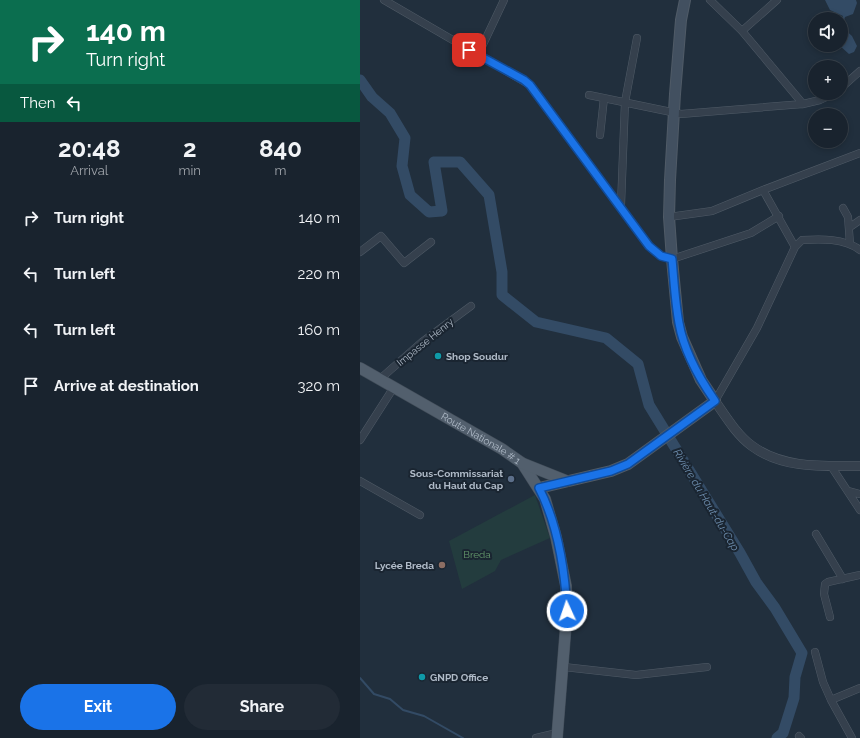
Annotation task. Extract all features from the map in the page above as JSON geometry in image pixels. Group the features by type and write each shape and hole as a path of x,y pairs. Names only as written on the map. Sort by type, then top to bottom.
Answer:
{"main road":[{"path":"539,488 611,471 628,464 645,450 715,401 701,380 682,337 678,322 672,259 669,217 674,112 681,20 684,0"},
{"name":"Route Nationale # 1","path":"360,368 394,386 502,449 522,463 545,499 556,537 566,586 567,611 564,667 557,736"},
{"path":"522,463 567,481"}],"street":[{"path":"384,0 524,80 530,85 655,253 672,259 751,234 779,216"},
{"path":"478,55 504,0"},
{"path":"710,0 742,31 803,104"},
{"path":"742,31 777,0"},
{"path":"620,206 625,102 637,38"},
{"path":"848,82 860,71"},
{"path":"589,95 686,114 803,104 820,100"},
{"path":"600,135 604,98"},
{"path":"669,217 712,211 860,153"},
{"path":"763,190 796,247"},
{"path":"843,208 848,217 850,227 850,244"},
{"path":"850,227 860,220"},
{"path":"360,252 381,236 404,263 431,242"},
{"path":"860,250 850,244 824,239 802,240 796,247 757,328 715,401 734,427 752,446 773,458 798,465 860,466"},
{"name":"Impasse Henry","path":"380,379 422,342 471,306"},
{"path":"360,440 394,386"},
{"path":"831,466 860,510"},
{"path":"360,481 420,515"},
{"path":"848,491 860,494"},
{"path":"816,534 843,578"},
{"path":"830,617 824,588 828,582 860,575"},
{"path":"815,652 831,700 852,738"},
{"path":"564,667 636,675 707,667"},
{"path":"831,700 860,688"},
{"path":"536,738 557,736"}],"green space":[{"name":"Breda","path":"535,495 550,538 501,560 495,571 462,589 449,541"}],"water":[{"path":"825,0 856,0 857,3 853,14 848,16 848,12 834,12 830,10"},
{"path":"848,32 852,36 857,46 854,52 849,54 847,52 848,52"}],"waterway":[{"name":"Rivière du Haut-du-Cap","path":"360,80 372,97 390,113 405,138 402,166 410,195 429,212 442,211 434,162 460,162 489,195 502,272 502,295 536,322 606,338 638,364 649,405 740,553 756,582 775,608 802,653 795,677 794,698 783,733 777,738"},
{"path":"360,678 374,694 390,699 403,710 424,716 463,738"}],"place":[{"name":"Shop Soudur","path":"438,356"},
{"name":"Sous-Commissariat du Haut du Cap","path":"511,479"},
{"name":"Lycée Breda","path":"442,565"},
{"name":"GNPD Office","path":"422,677"}],"route":[{"path":"469,50 524,80 530,85 649,246 655,253 672,259 678,322 682,337 701,380 715,401 645,450 628,464 611,471 539,488 545,499 556,537 566,586 567,611"}]}
